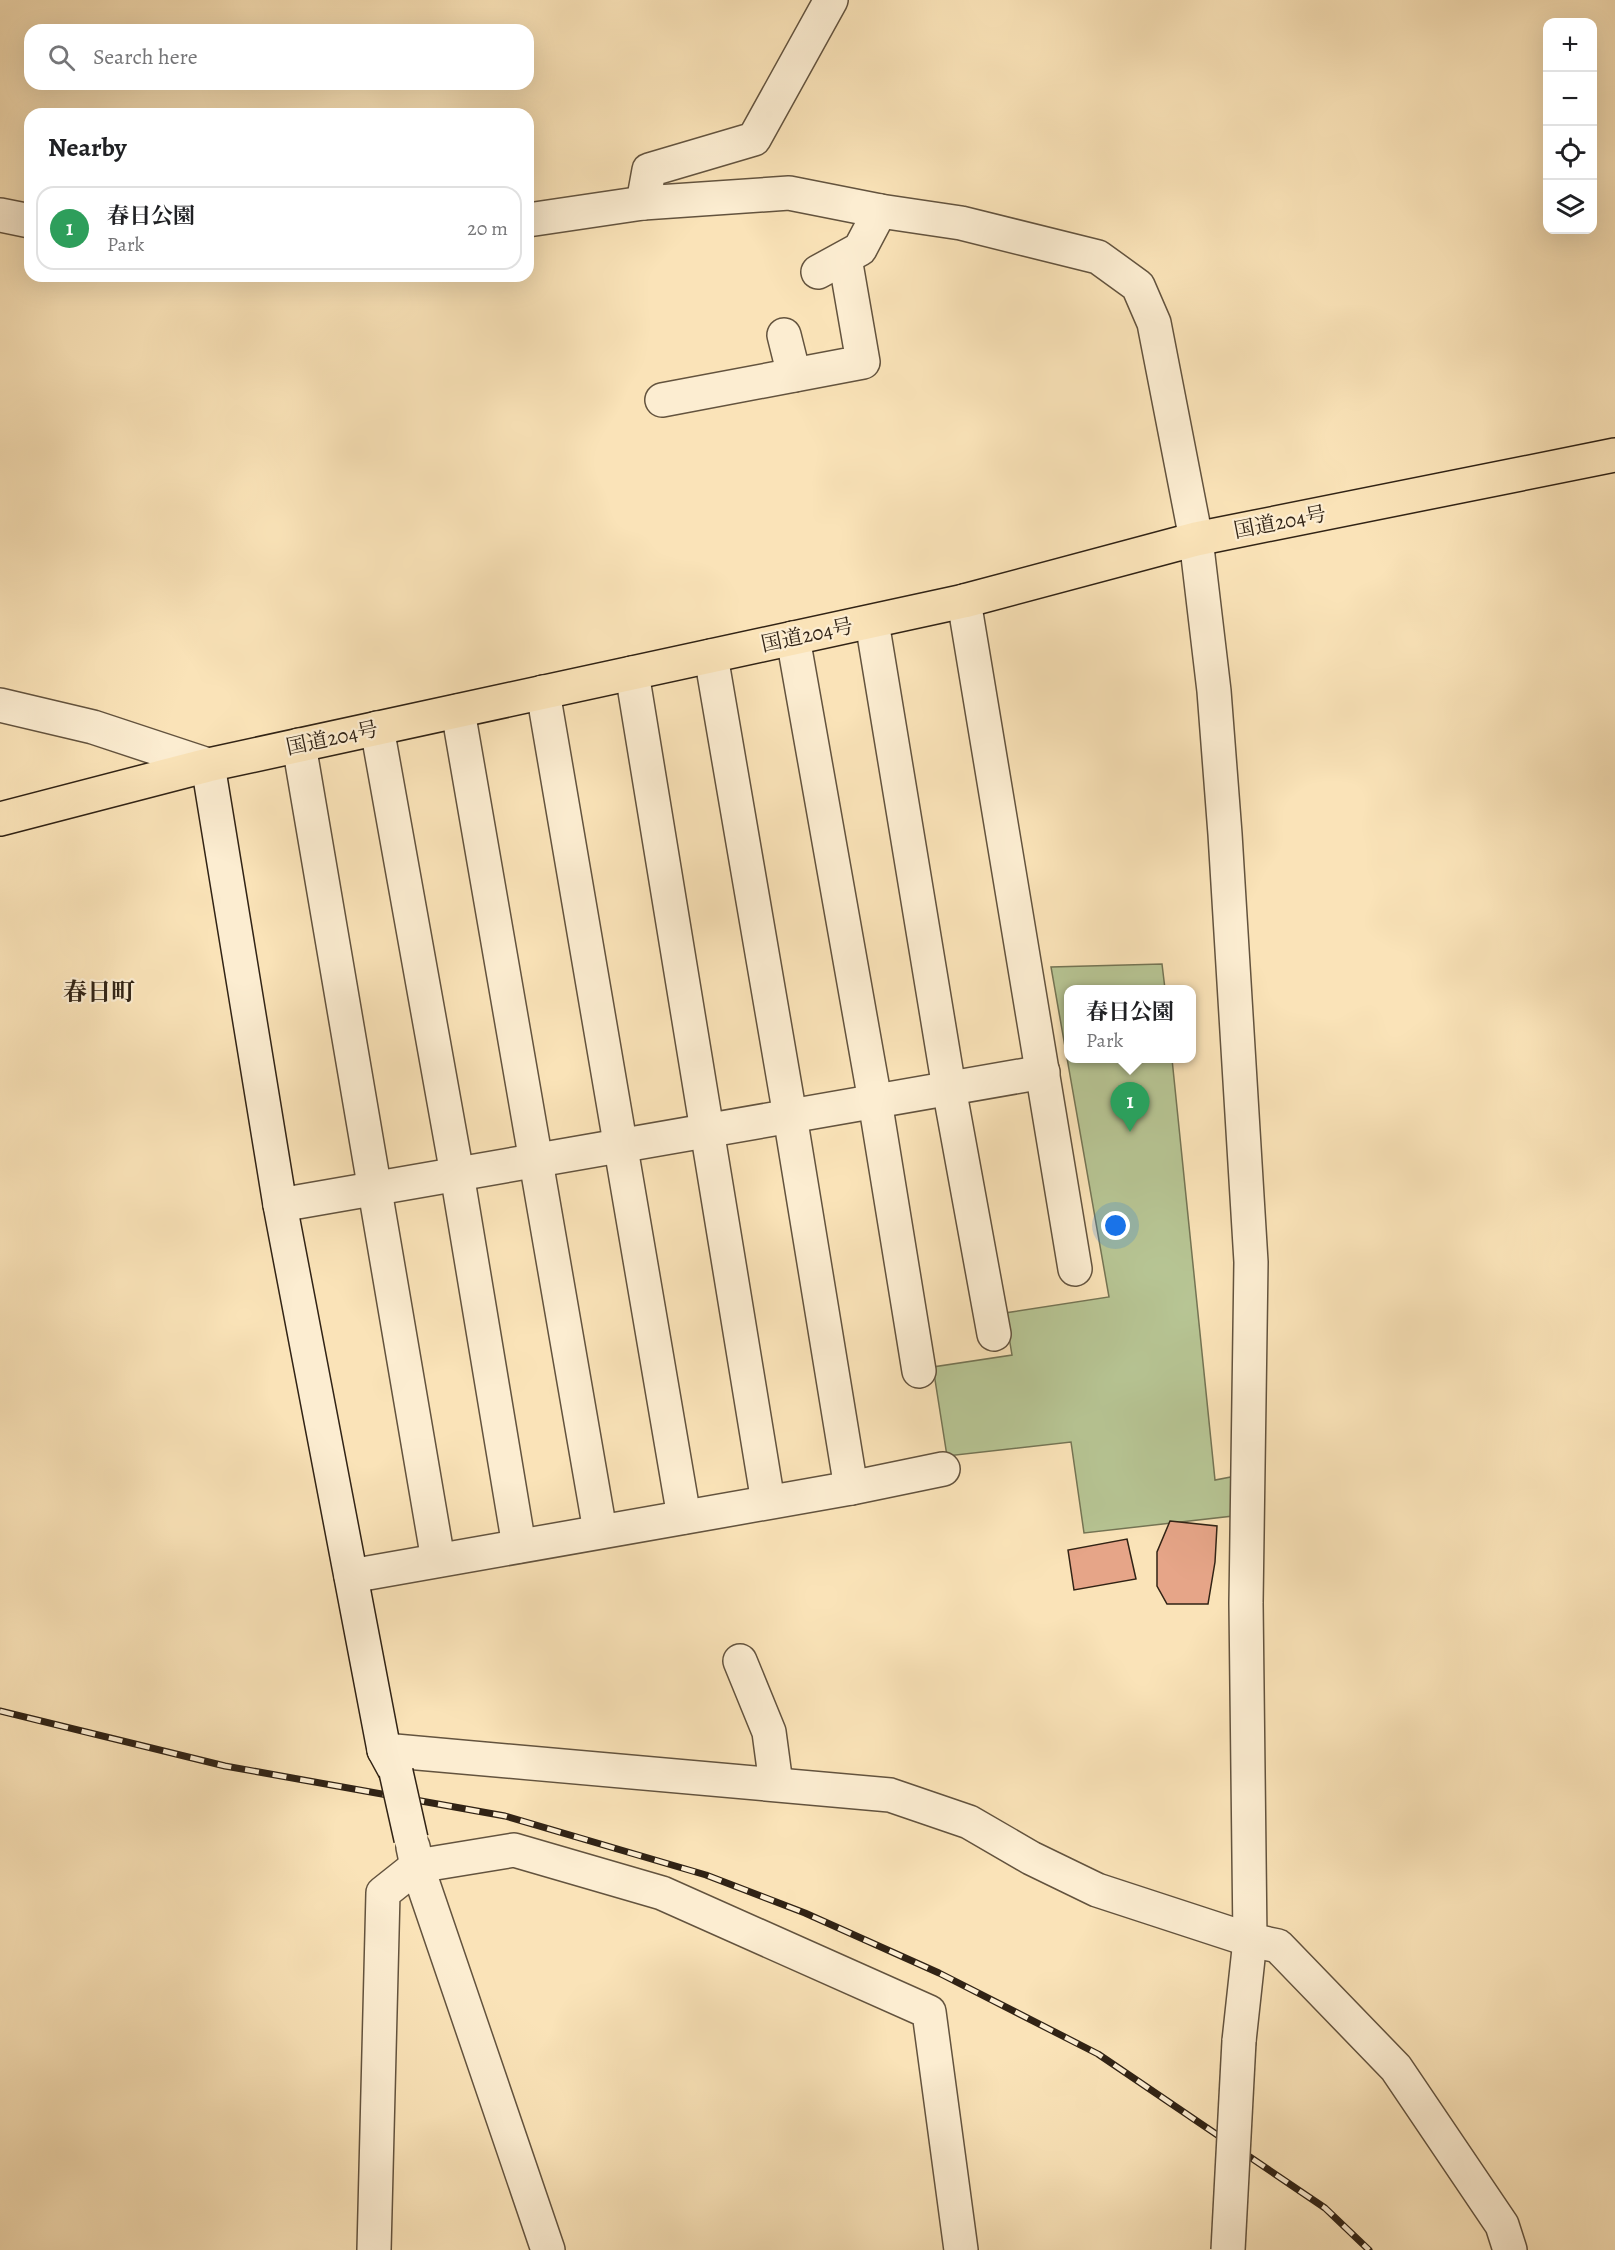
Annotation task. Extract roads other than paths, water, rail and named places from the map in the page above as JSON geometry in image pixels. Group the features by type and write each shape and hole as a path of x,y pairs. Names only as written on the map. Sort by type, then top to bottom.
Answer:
{"highway":[{"name":"国道204号","path":"0,819 208,765 964,601 1196,539 1615,455"}],"street":[{"path":"643,203 650,170 754,139 831,0"},
{"path":"534,219 643,203 789,193 880,211 961,223 1098,256 1137,286 1154,323 1196,539 1214,691 1226,834 1251,1262 1246,1603 1250,1940 1239,2040 1228,2250"},
{"path":"662,400 863,362 832,265 860,249 880,211"},
{"path":"0,215 24,220"},
{"path":"784,335 794,375"},
{"path":"964,601 1075,1269"},
{"path":"872,621 949,1088 994,1334"},
{"path":"793,638 875,1101 919,1371"},
{"path":"711,656 790,1116 850,1488"},
{"path":"632,673 768,1502"},
{"path":"543,692 684,1517"},
{"path":"0,705 93,727 208,765 280,1205 351,1576 390,1761 414,1852 548,2250"},
{"path":"458,711 600,1531"},
{"path":"377,728 457,1174 519,1546"},
{"path":"299,745 438,1560"},
{"path":"280,1205 1043,1072"},
{"path":"351,1576 850,1488 943,1469"},
{"path":"740,1661 769,1732 776,1784"},
{"path":"390,1761 776,1784 890,1795 969,1822 1031,1858 1097,1890 1250,1940 1278,1946 1396,2068 1502,2225 1510,2250"},
{"path":"414,1852 514,1850 662,1893 929,2012 961,2250"},
{"path":"374,2250 383,1893 414,1852"}],"railway":[{"path":"0,1711 225,1766 505,1816 706,1875 805,1913 939,1973 1098,2054 1325,2208 1369,2250"}],"place":[{"name":"春日公園","path":"1130,1132"}],"district":[{"name":"春日町","path":"99,992"}]}
